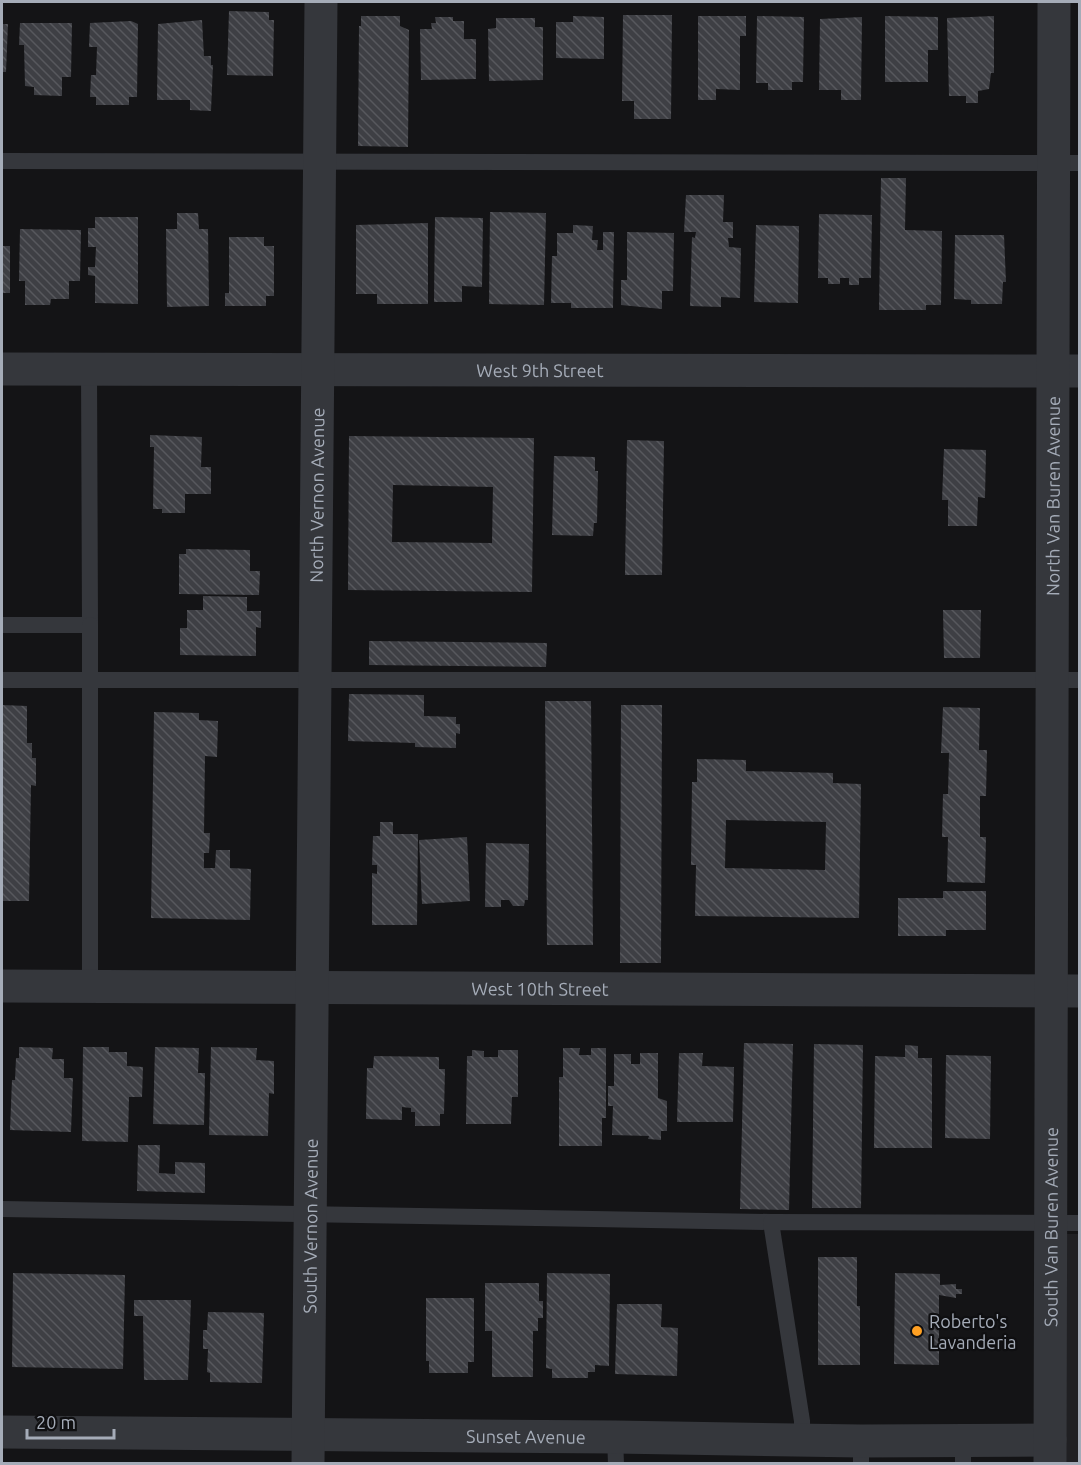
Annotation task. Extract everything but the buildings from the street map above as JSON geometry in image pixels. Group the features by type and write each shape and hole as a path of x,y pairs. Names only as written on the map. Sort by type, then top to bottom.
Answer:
{"street":[{"name":"North Vernon Avenue","path":"312,987 321,2"},
{"name":"North Van Buren Avenue","path":"1054,2 1066,163 1065,991"},
{"name":"West 9th Street","path":"2,369 1067,371"},
{"name":"West 10th Street","path":"2,986 1065,991"},
{"name":"South Vernon Avenue","path":"308,1450 312,987"},
{"name":"South Van Buren Avenue","path":"1050,1452 1065,1223 1065,991"},
{"name":"Sunset Avenue","path":"2,1432 308,1450 616,1450 802,1440 861,1452 1050,1452"}],"lane":[{"path":"2,161 1066,163"},
{"path":"89,369 90,986"},
{"path":"2,624 90,624"},
{"path":"2,680 1066,679"},
{"path":"2,1209 771,1222 1065,1223"},
{"path":"771,1222 802,1422 802,1440"}],"shaded area":[{"path":"1066,1234 1079,1234 1079,1463 1065,1464"}],"place":[{"name":"Roberto's Lavanderia","path":"917,1331"}]}
